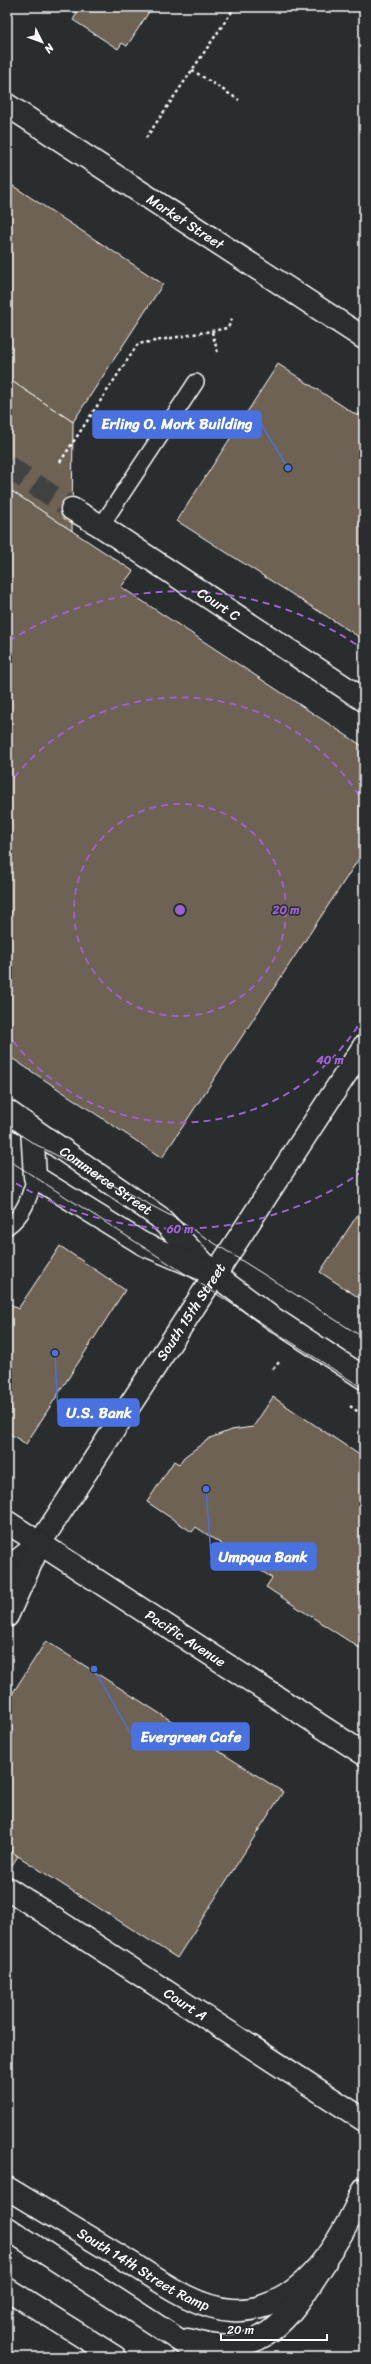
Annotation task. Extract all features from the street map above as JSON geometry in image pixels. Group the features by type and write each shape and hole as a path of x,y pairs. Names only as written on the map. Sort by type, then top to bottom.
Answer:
{"main road":[{"name":"Market Street","path":"7,105 364,338"},
{"name":"Court C","path":"72,509 101,526 364,700"},
{"name":"South 15th Street","path":"7,1569 40,1543 364,1046"},
{"name":"Commerce Street","path":"7,1111 159,1217 215,1275 271,1317 364,1378"},
{"path":"32,1128 35,1177"},
{"name":"Commerce Street","path":"35,1177 143,1244 215,1275"},
{"name":"Pacific Avenue","path":"7,1522 364,1754"},
{"path":"7,1616 40,1543"},
{"name":"Court A","path":"7,1888 216,2022 364,2120"},
{"name":"South 14th Street Ramp","path":"7,2188 168,2286 190,2298 217,2307 231,2310 254,2309 273,2302 308,2278 324,2262"},
{"path":"171,2335 208,2346 228,2347 250,2343 285,2319 299,2302 324,2262 364,2189"},
{"path":"7,2228 74,2270 205,2357"},
{"path":"7,2289 115,2357"}],"lane":[{"path":"101,526 196,382"},
{"path":"7,1226 19,1218 28,1202 35,1177"}],"path":[{"path":"146,138 235,7"},
{"path":"192,70 239,100"},
{"path":"60,462 138,344 228,328 233,316"},
{"path":"212,332 218,353"}],"building":[{"path":"71,7 152,7 127,46 122,43 118,49 73,20 77,13 70,9"},
{"path":"7,182 163,284 73,422 7,378"},
{"path":"278,364 358,416 362,410 364,411 364,640 177,521"},
{"path":"7,378 73,422 72,531 7,488"},
{"path":"7,488 133,571 121,587 364,747 364,851 162,1158 7,1055"},
{"path":"364,1205 364,1301 320,1272"},
{"path":"60,1246 125,1290 26,1444 7,1432 7,1302 18,1309"},
{"path":"273,1397 364,1458 364,1651 266,1587 272,1578 196,1527 192,1532 147,1502 174,1461 179,1464 184,1457 210,1438 231,1430 253,1427"},
{"path":"46,1641 283,1792 177,1958 7,1849 7,1702"},
{"path":"7,1849 18,1856 7,1873"}],"tunnel":[{"path":"7,466 72,509"}],"tram line":[{"path":"7,1126 33,1143 173,1217 364,1338"},
{"path":"7,1159 364,1389"}],"place":[{"name":"Erling O. Mork Building","path":"288,468"},
{"name":"U.S. Bank","path":"55,1353"},
{"name":"Umpqua Bank","path":"206,1489"},
{"name":"Evergreen Cafe","path":"94,1669"}]}
